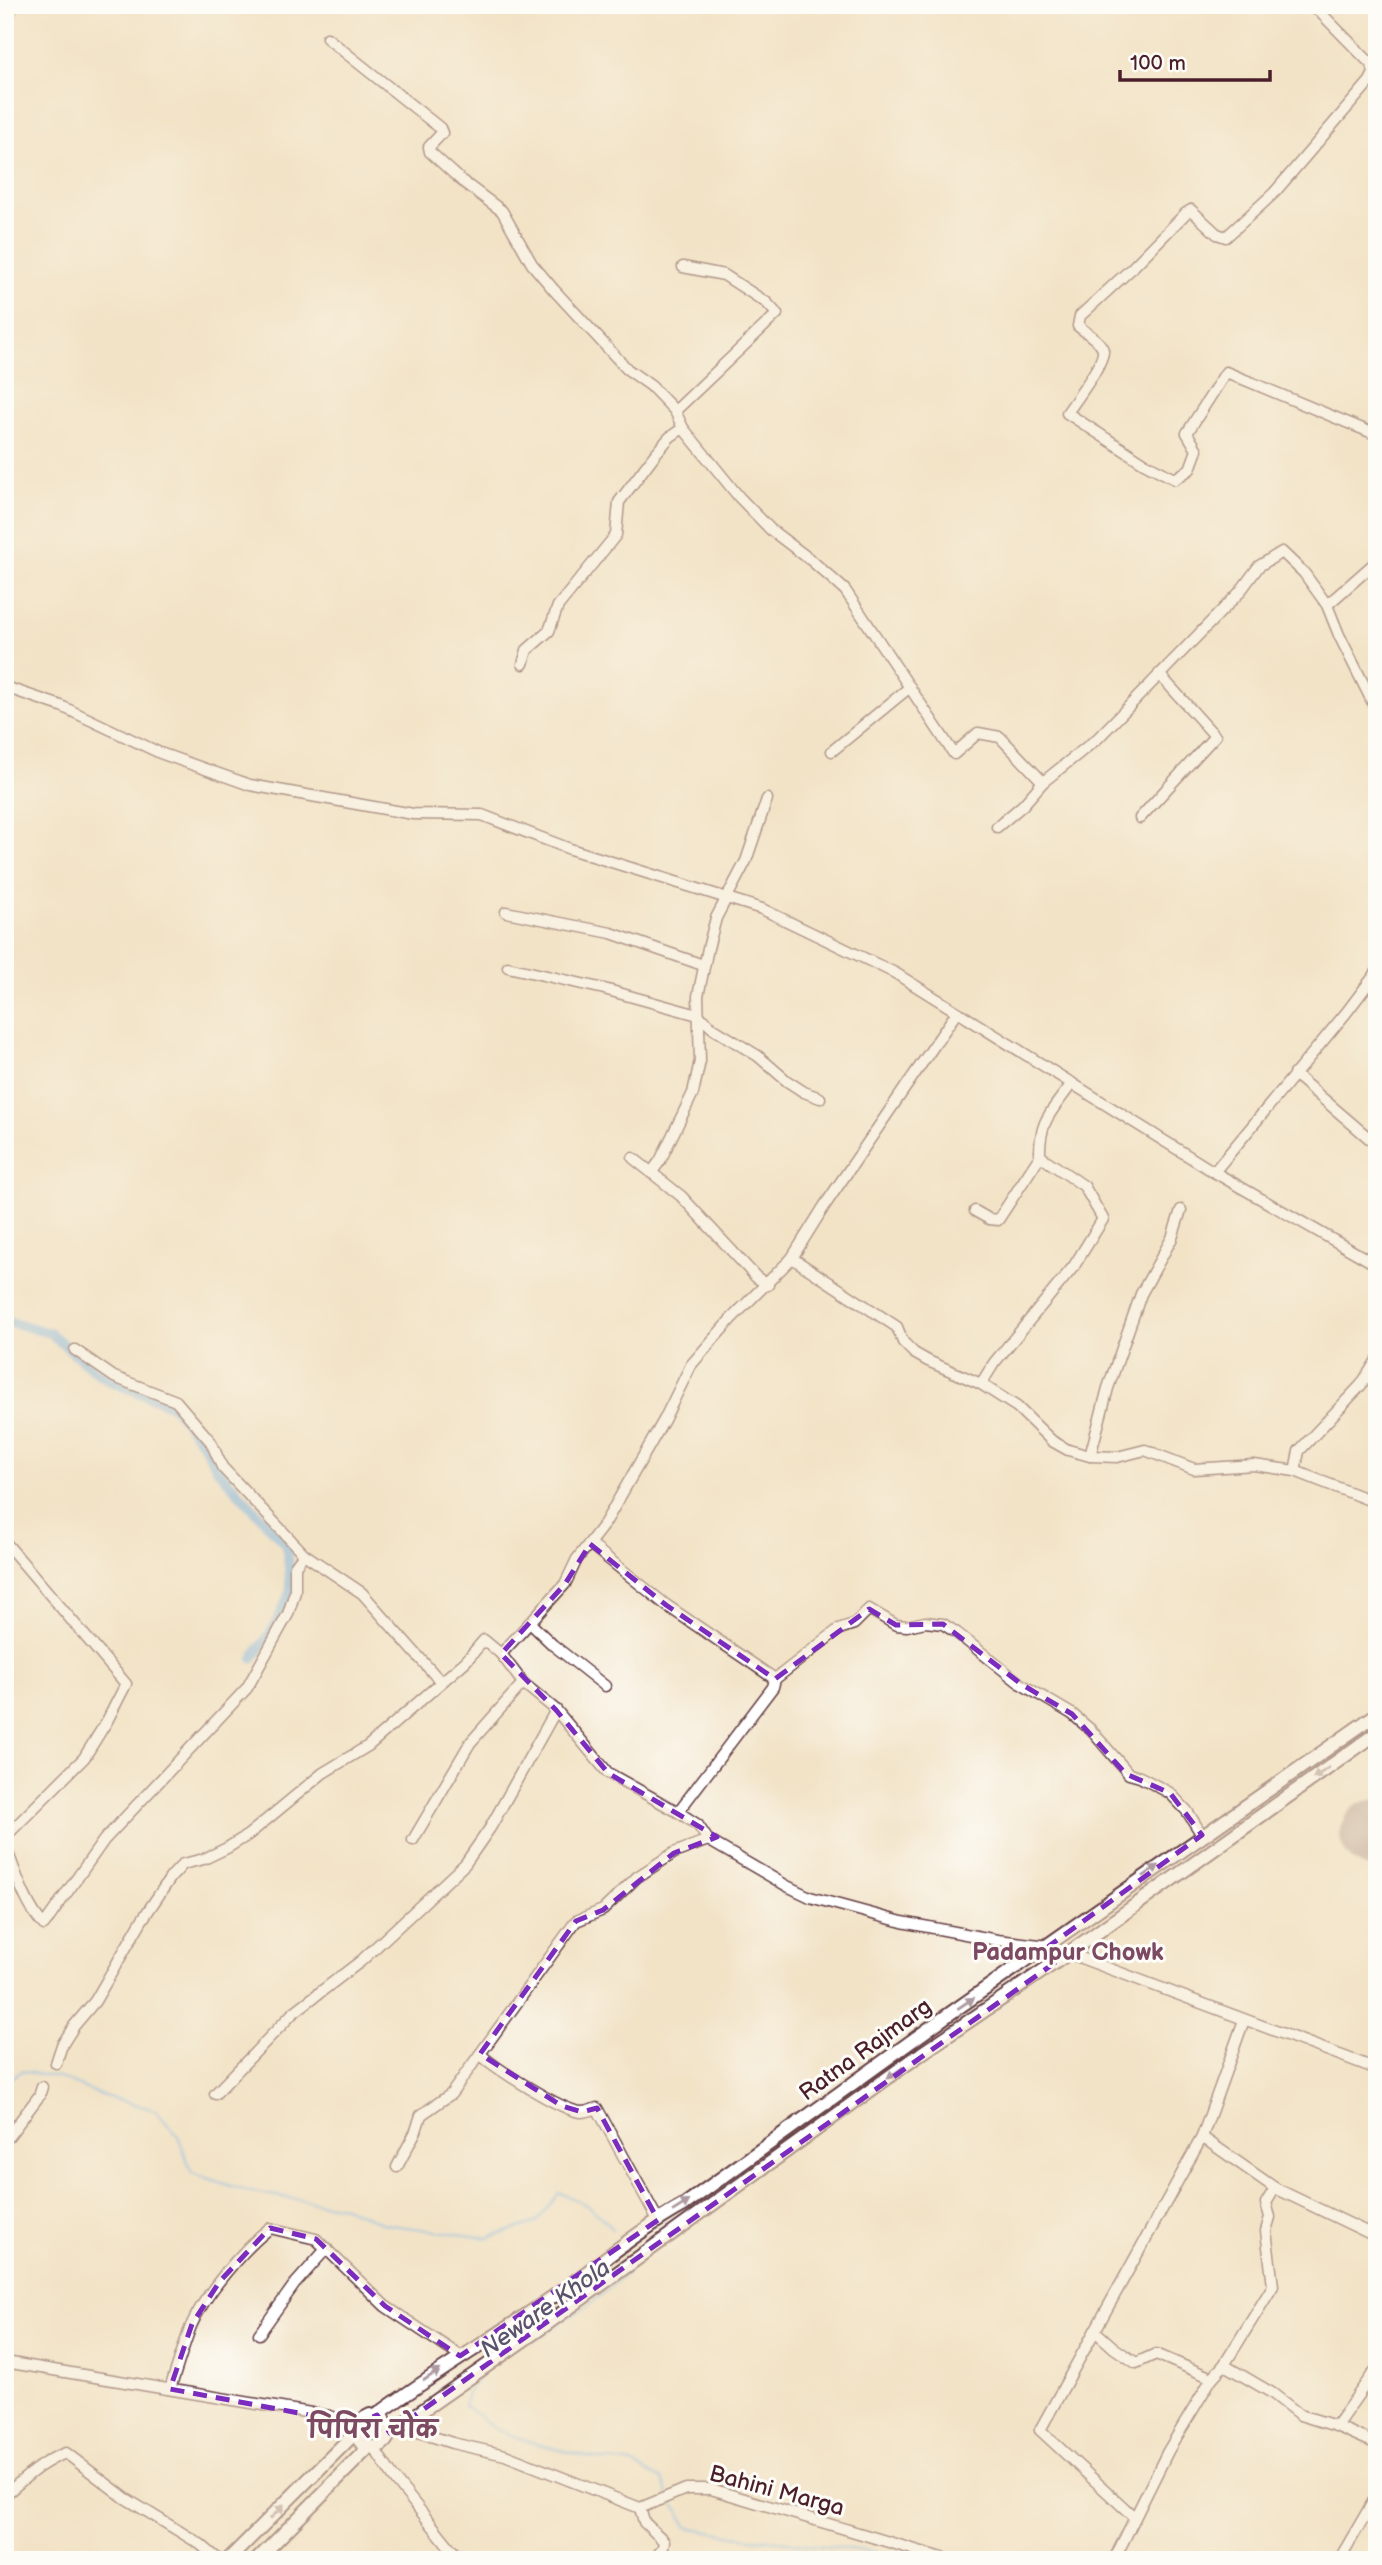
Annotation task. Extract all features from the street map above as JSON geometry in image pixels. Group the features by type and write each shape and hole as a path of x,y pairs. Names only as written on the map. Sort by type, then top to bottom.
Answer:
{"main road":[{"name":"Ratna Rajmarg","path":"228,2560 357,2428 363,2418 377,2415 460,2356 547,2301 1202,1835 1377,1714"},
{"name":"Ratna Rajmarg","path":"257,2560 371,2448 382,2446 395,2429 1377,1733"},
{"path":"377,2415 395,2429"},
{"path":"357,2428 358,2439 371,2448"}],"street":[{"path":"1314,5 1372,65 1374,73 1370,81 1274,193 1226,237 1217,234 1191,210 1132,270 1080,316 1079,326 1101,345 1104,352 1067,413 1175,480 1189,469 1197,450 1187,433 1226,372 1377,435"},
{"path":"327,38 440,128 442,134 429,147 430,152 462,181 502,211 533,264 554,290 626,369 651,386 675,411 683,428 739,497 771,530 845,590 954,754 978,733 1000,737 1043,782"},
{"path":"675,411 777,314 767,303 724,275 683,267"},
{"path":"523,664 527,650 549,631 558,606 616,534 619,502 656,453 670,437 683,428"},
{"path":"997,827 1023,805 1043,782 1098,738 1238,593 1259,566 1282,552 1304,573 1327,605 1377,711"},
{"path":"1327,605 1377,561"},
{"path":"1140,818 1215,736 1159,674"},
{"path":"5,687 61,706 160,753 250,785 413,814 482,815 570,849 762,909 895,973 1214,1172 1377,1265"},
{"path":"832,751 910,687"},
{"path":"651,1173 660,1161 693,1093 700,1061 698,1015 703,965 716,918 746,861 767,799"},
{"path":"506,912 611,933 703,965"},
{"path":"508,967 604,989 698,1015 714,1029 758,1056 787,1081 820,1098"},
{"path":"1214,1172 1377,972"},
{"path":"501,1654 565,1584 577,1559 605,1523 664,1420 691,1365 731,1318 768,1285 792,1258 957,1012"},
{"path":"1294,1074 1377,1145"},
{"path":"975,1212 998,1220 1040,1156 1040,1137 1046,1117 1072,1083"},
{"path":"981,1384 994,1363 1074,1266 1103,1219 1084,1186 1040,1156"},
{"path":"633,1158 681,1196 756,1276 768,1285"},
{"path":"1090,1456 1108,1388 1141,1294 1172,1238 1181,1210"},
{"path":"792,1258 897,1327 903,1342 914,1353 981,1384 1017,1407 1052,1441 1068,1450 1090,1456 1117,1457 1145,1450 1194,1469 1254,1465 1295,1471 1377,1503"},
{"path":"75,1350 114,1377 176,1401 211,1442 222,1467 304,1554 362,1592 441,1682"},
{"path":"1295,1471 1299,1451 1361,1385 1377,1360"},
{"path":"5,1542 126,1684 84,1758 5,1837"},
{"path":"590,1544 666,1605 775,1679"},
{"path":"5,1845 26,1895 44,1925 104,1840 247,1688 288,1614 295,1592 295,1566 304,1554"},
{"path":"678,1812 773,1687 775,1679 839,1629 854,1624 869,1609 896,1625 907,1626 925,1622 943,1624 1021,1684 1072,1714 1091,1730 1129,1774 1170,1793 1187,1811 1202,1835"},
{"path":"530,1623 553,1645 606,1686"},
{"path":"55,2063 62,2045 95,2001 142,1920 183,1864 227,1849 324,1773 368,1746 467,1661 484,1640 501,1654 523,1682 556,1710 608,1773 698,1825 708,1840 758,1871 810,1897 902,1922 997,1940 1049,1946 1377,2070"},
{"path":"413,1840 470,1743 523,1682"},
{"path":"215,2094 293,2013 361,1961 465,1864 490,1828 556,1710"},
{"path":"397,2167 416,2131 421,2115 451,2094 576,1921 603,1910 637,1877 674,1853 708,1840"},
{"path":"1134,2517 1040,2430 1202,2137 1244,2020"},
{"path":"480,2054 562,2106 582,2112 597,2108 658,2220"},
{"path":"5,2141 39,2096 42,2087"},
{"path":"1202,2137 1275,2188 1377,2237"},
{"path":"1114,2560 1168,2451 1273,2286 1266,2231 1270,2217 1266,2203 1275,2188"},
{"path":"170,2389 192,2324 220,2281 254,2241 270,2228 316,2239 385,2306 460,2356"},
{"path":"258,2334 294,2285 327,2248"},
{"path":"1095,2330 1120,2353 1136,2363 1156,2354 1212,2378"},
{"path":"5,2362 329,2416 357,2428"},
{"path":"1224,2365 1272,2393 1300,2415 1336,2426 1377,2444"},
{"path":"1336,2426 1377,2368"},
{"path":"395,2429 505,2455 640,2508 645,2522 664,2541 655,2560"},
{"path":"371,2448 460,2560"},
{"path":"5,2495 35,2470 54,2457 66,2453 125,2498 200,2544 219,2560"},
{"name":"Bahini Marga","path":"640,2508 686,2489 712,2489 949,2560"},
{"path":"1339,2560 1377,2495"}],"highlighted area":[{"path":"590,1544 666,1605 775,1679 869,1609 896,1625 943,1624 1021,1684 1072,1714 1126,1774 1170,1793 1202,1835 1049,1946 1068,1952 1053,1964 390,2433 377,2415 358,2424 170,2389 192,2324 220,2281 270,2228 316,2239 385,2306 460,2356 658,2220 597,2108 582,2112 562,2106 480,2054 576,1921 603,1910 674,1853 717,1837 608,1773 556,1710 501,1654 565,1584"}],"green space":[{"path":"5,5 21,5 5,30"}],"waterway":[{"path":"5,1321 50,1333 112,1382 173,1406 205,1447 218,1470 287,1546 291,1590 277,1623 253,1658"},
{"name":"Neware Khola","path":"5,2082 21,2071 59,2078 104,2096 155,2110 178,2136 192,2173 246,2191 344,2207 384,2224 488,2238 537,2222 559,2193 588,2206 612,2229"},
{"name":"Neware Khola","path":"532,2342 591,2303 628,2272"},
{"name":"Neware Khola","path":"480,2377 467,2393 464,2405 497,2430 540,2445 632,2464 662,2480 668,2494"},
{"name":"Neware Khola","path":"671,2500 688,2527 734,2536 876,2552 891,2560"}],"district":[{"name":"Padampur Chowk","path":"1068,1952"},
{"name":"पिपिरा चोक","path":"373,2430"}]}
